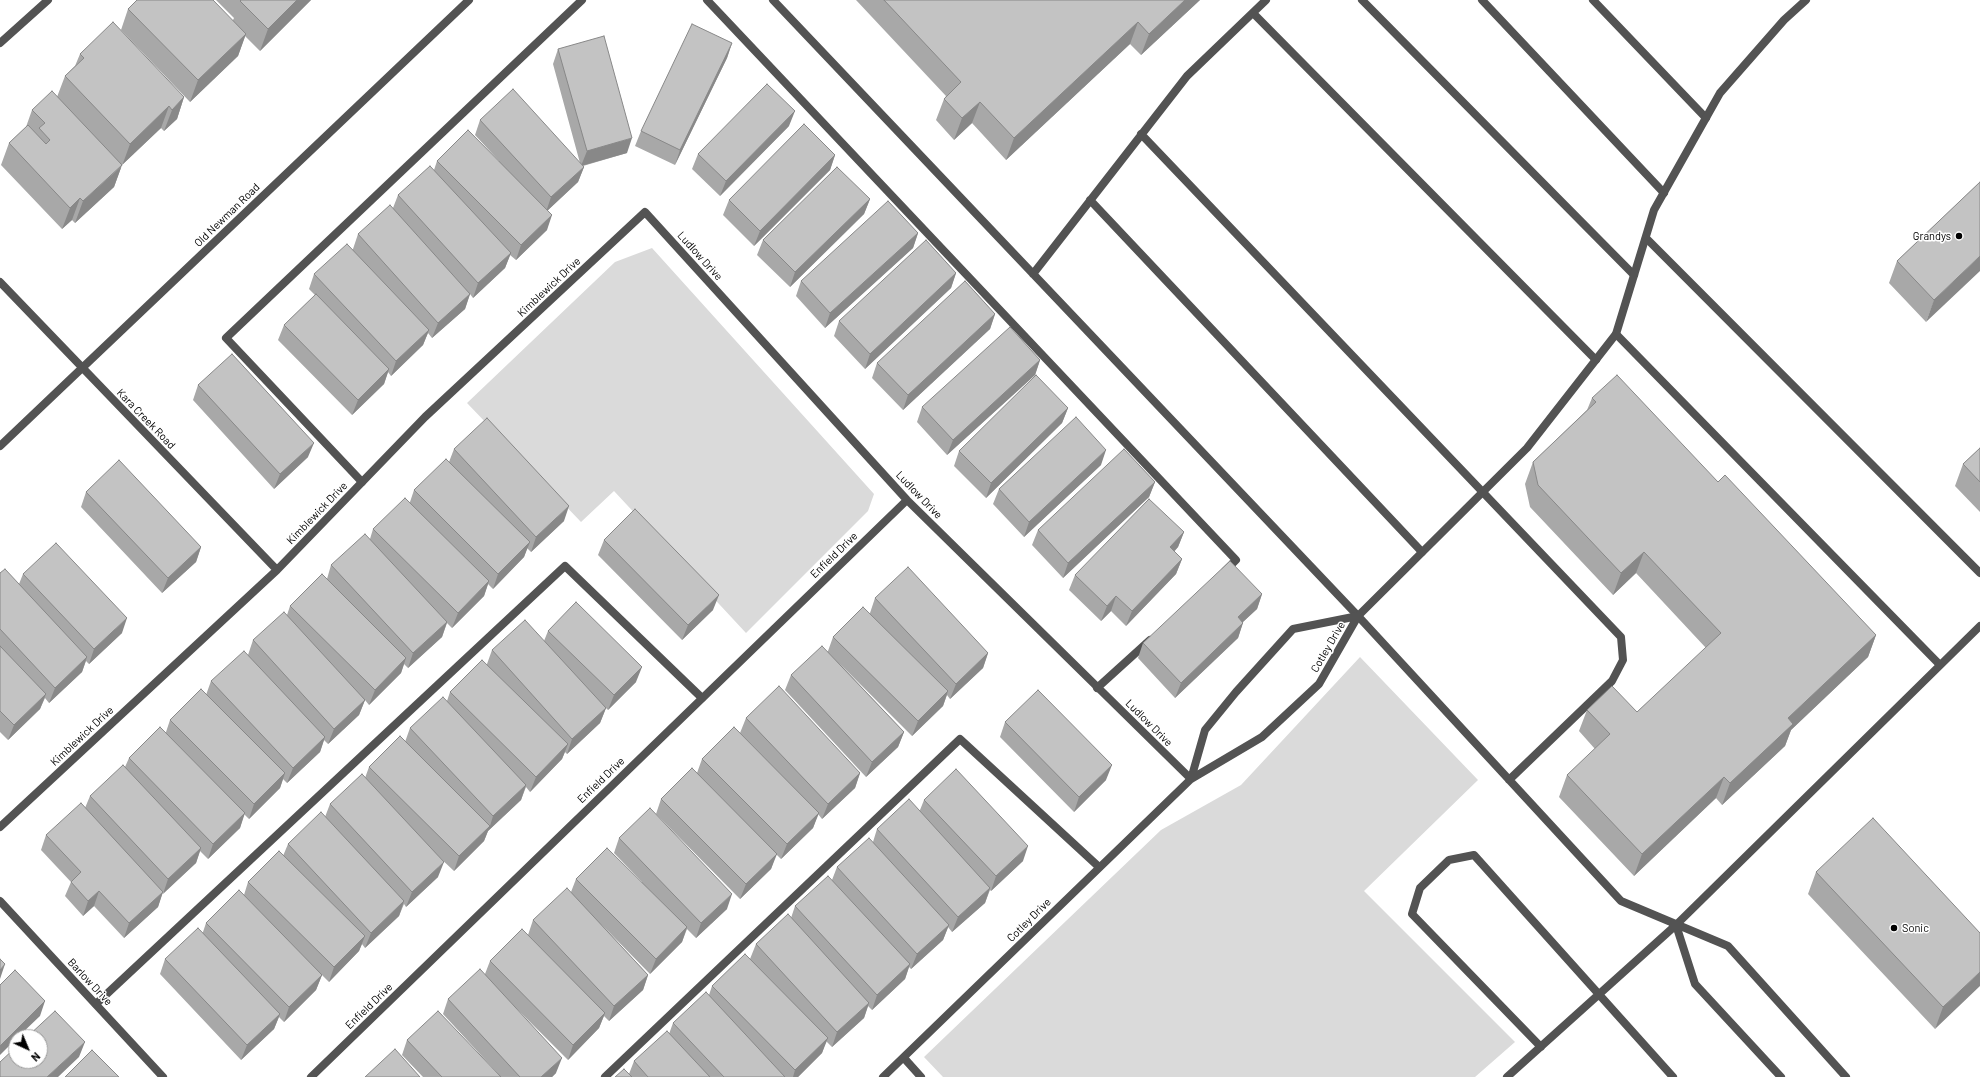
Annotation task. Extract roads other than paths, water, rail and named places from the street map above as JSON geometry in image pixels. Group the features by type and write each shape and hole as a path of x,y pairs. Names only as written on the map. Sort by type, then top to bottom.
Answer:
{"street":[{"path":"0,43 48,0"},
{"name":"Old Newman Road","path":"0,446 469,0"},
{"path":"362,482 226,338 582,0"},
{"path":"707,0 1236,560 1219,576"},
{"path":"773,0 1358,616 1621,901 1728,946 1846,1077"},
{"path":"1033,274 1141,134 1188,76 1266,0"},
{"path":"1362,0 1634,275"},
{"path":"1482,0 1664,193"},
{"path":"1593,0 1706,118"},
{"path":"1358,616 1528,448 1616,334 1654,210 1720,92 1784,20 1806,0"},
{"path":"1253,13 1596,360"},
{"path":"1141,134 1621,637 1623,660 1612,681 1509,780"},
{"path":"1090,200 1422,552"},
{"name":"Kimblewick Drive","path":"0,826 277,570 425,417 645,212"},
{"name":"Ludlow Drive","path":"645,212 907,500 1190,779"},
{"path":"1646,238 1980,573"},
{"name":"Kara Creek Road","path":"0,282 81,369 277,570"},
{"path":"1616,334 1940,665"},
{"name":"Enfield Drive","path":"311,1077 907,500"},
{"path":"96,1004 565,566 702,698"},
{"name":"Cotley Drive","path":"1190,779 1205,730 1236,692 1293,629 1358,616"},
{"name":"Cotley Drive","path":"883,1077 1190,779 1262,737 1319,684 1358,616"},
{"path":"1507,1077 1599,996 1676,925 1980,626"},
{"path":"1097,688 1155,635"},
{"path":"605,1077 960,739 1099,866"},
{"path":"1541,1048 1412,914 1420,888 1449,860 1474,856 1673,1077"},
{"name":"Barlow Drive","path":"0,901 163,1077"},
{"path":"1676,925 1695,984 1782,1077"},
{"path":"904,1058 921,1077"}],"place":[{"name":"Grandys","path":"1959,236"},
{"name":"Sonic","path":"1894,928"}]}
